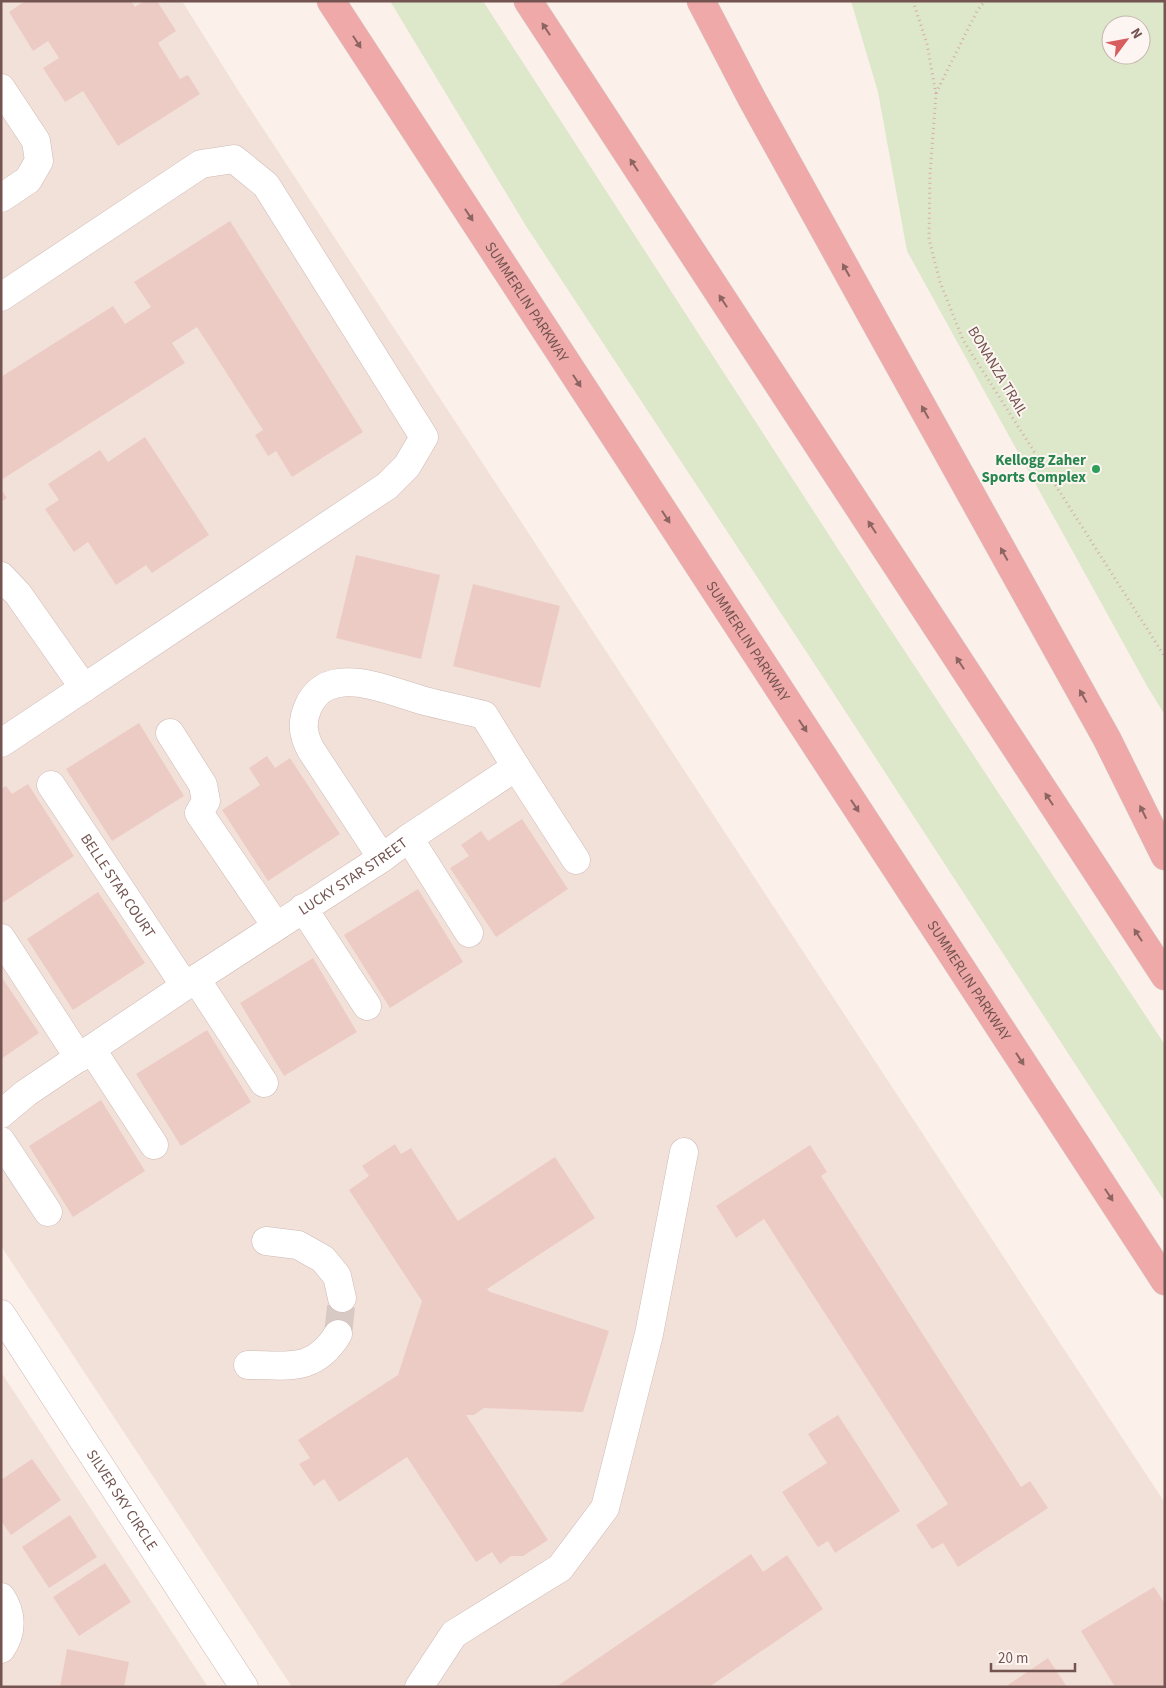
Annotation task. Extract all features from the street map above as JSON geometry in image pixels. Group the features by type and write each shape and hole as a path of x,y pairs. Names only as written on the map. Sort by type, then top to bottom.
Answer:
{"highway":[{"name":"SUMMERLIN PARKWAY","path":"331,1 1165,1281"},
{"path":"528,1 1165,976"},
{"path":"701,1 829,239 1098,723 1165,856"}],"street":[{"path":"1,88 36,141 39,161 28,180 1,198"},
{"path":"1,297 201,164 234,159 266,185 424,437 407,466 387,486 1,743"},
{"path":"1,576 18,594 84,688"},
{"path":"382,858 311,750 304,736 303,723 306,710 311,699 321,688 338,683 358,682 484,715 576,860"},
{"path":"170,733 204,785 206,801 200,813 276,926"},
{"name":"LUCKY STAR STREET","path":"1,1114 26,1093 303,908 382,858 516,767"},
{"name":"BELLE STAR COURT","path":"51,785 264,1083"},
{"path":"409,838 469,933"},
{"path":"303,908 367,1006"},
{"path":"1,938 154,1144"},
{"path":"1,1141 48,1212"},
{"path":"419,1687 454,1634 560,1568 605,1508 650,1334 684,1152"},
{"path":"266,1240 298,1245 323,1259 337,1276 342,1298"},
{"name":"SILVER SKY CIRCLE","path":"1,1314 244,1687"},
{"path":"248,1365 300,1365 317,1357 329,1347 338,1334"},
{"path":"1,1597 7,1606 11,1623 3,1646"}],"path":[{"name":"BONANZA TRAIL","path":"913,1 927,44 936,94 930,174 929,239 940,282 963,340 1165,657"},
{"path":"936,94 972,19 985,1"}],"shaded area":[{"path":"1,1 182,1 241,95 1165,1503 1165,1687 292,1687 1,1246"},
{"path":"1,1372 208,1687 1,1687"}],"green space":[{"path":"390,1 483,1 873,603 1165,1045 1165,1202 526,226"},
{"name":"Kellogg Zaher Sports Complex","path":"851,1 1165,1 1165,715 1147,686 907,251 878,92"}],"building":[{"path":"25,1 131,1 135,7 144,1 157,1 176,31 158,43 180,79 188,75 200,94 118,146 83,91 65,102 43,68 59,58 48,41 33,51 9,12"},
{"path":"230,221 363,432 292,477 276,451 268,456 255,435 263,430 197,327 172,343 185,363 1,480 1,377 113,306 125,324 151,307 134,282"},
{"path":"145,437 209,535 152,573 146,565 116,585 88,542 74,552 45,509 59,500 48,484 100,450 108,462"},
{"path":"1,489 7,498 1,502"},
{"path":"356,555 440,575 421,659 336,638"},
{"path":"473,584 560,606 540,688 453,666"},
{"path":"139,723 184,796 112,841 66,769"},
{"path":"267,756 275,768 290,758 340,834 268,881 222,810 260,785 249,768"},
{"path":"28,784 74,856 2,903 1,789 6,786 12,794"},
{"path":"522,819 568,889 496,937 450,868 469,856 461,845 481,831 488,841"},
{"path":"418,889 463,962 390,1008 344,935"},
{"path":"98,892 145,963 73,1010 27,939"},
{"path":"313,958 357,1032 284,1076 240,1003"},
{"path":"1,976 39,1033 1,1059"},
{"path":"207,1030 251,1102 181,1146 136,1074"},
{"path":"101,1100 145,1171 73,1217 29,1146"},
{"path":"395,1144 401,1154 411,1148 458,1221 555,1157 595,1218 487,1289 490,1292 609,1331 583,1412 484,1408 474,1415 466,1415 548,1540 523,1556 511,1556 500,1564 492,1552 476,1562 407,1457 339,1502 324,1479 314,1486 299,1464 310,1458 298,1440 398,1375 422,1301 349,1190 369,1176 362,1166"},
{"path":"810,1145 827,1172 821,1176 1021,1487 1030,1481 1048,1508 958,1567 943,1543 932,1549 916,1525 948,1504 764,1219 736,1238 716,1206"},
{"path":"838,1415 900,1511 835,1553 828,1541 818,1547 782,1492 827,1463 808,1434"},
{"path":"32,1459 61,1500 11,1535 1,1521 1,1480"},
{"path":"70,1515 97,1557 49,1588 22,1547"},
{"path":"751,1554 763,1572 787,1555 823,1609 709,1687 556,1687"},
{"path":"105,1563 131,1602 79,1636 53,1597"},
{"path":"1154,1587 1165,1604 1165,1684 1160,1687 1115,1687 1081,1631"},
{"path":"67,1649 129,1662 124,1687 60,1687"},
{"path":"1048,1658 1067,1687 1005,1687"}],"tunnel":[{"path":"338,1334 342,1298"}],"place":[{"name":"Kellogg Zaher Sports Complex","path":"1096,469"}]}
